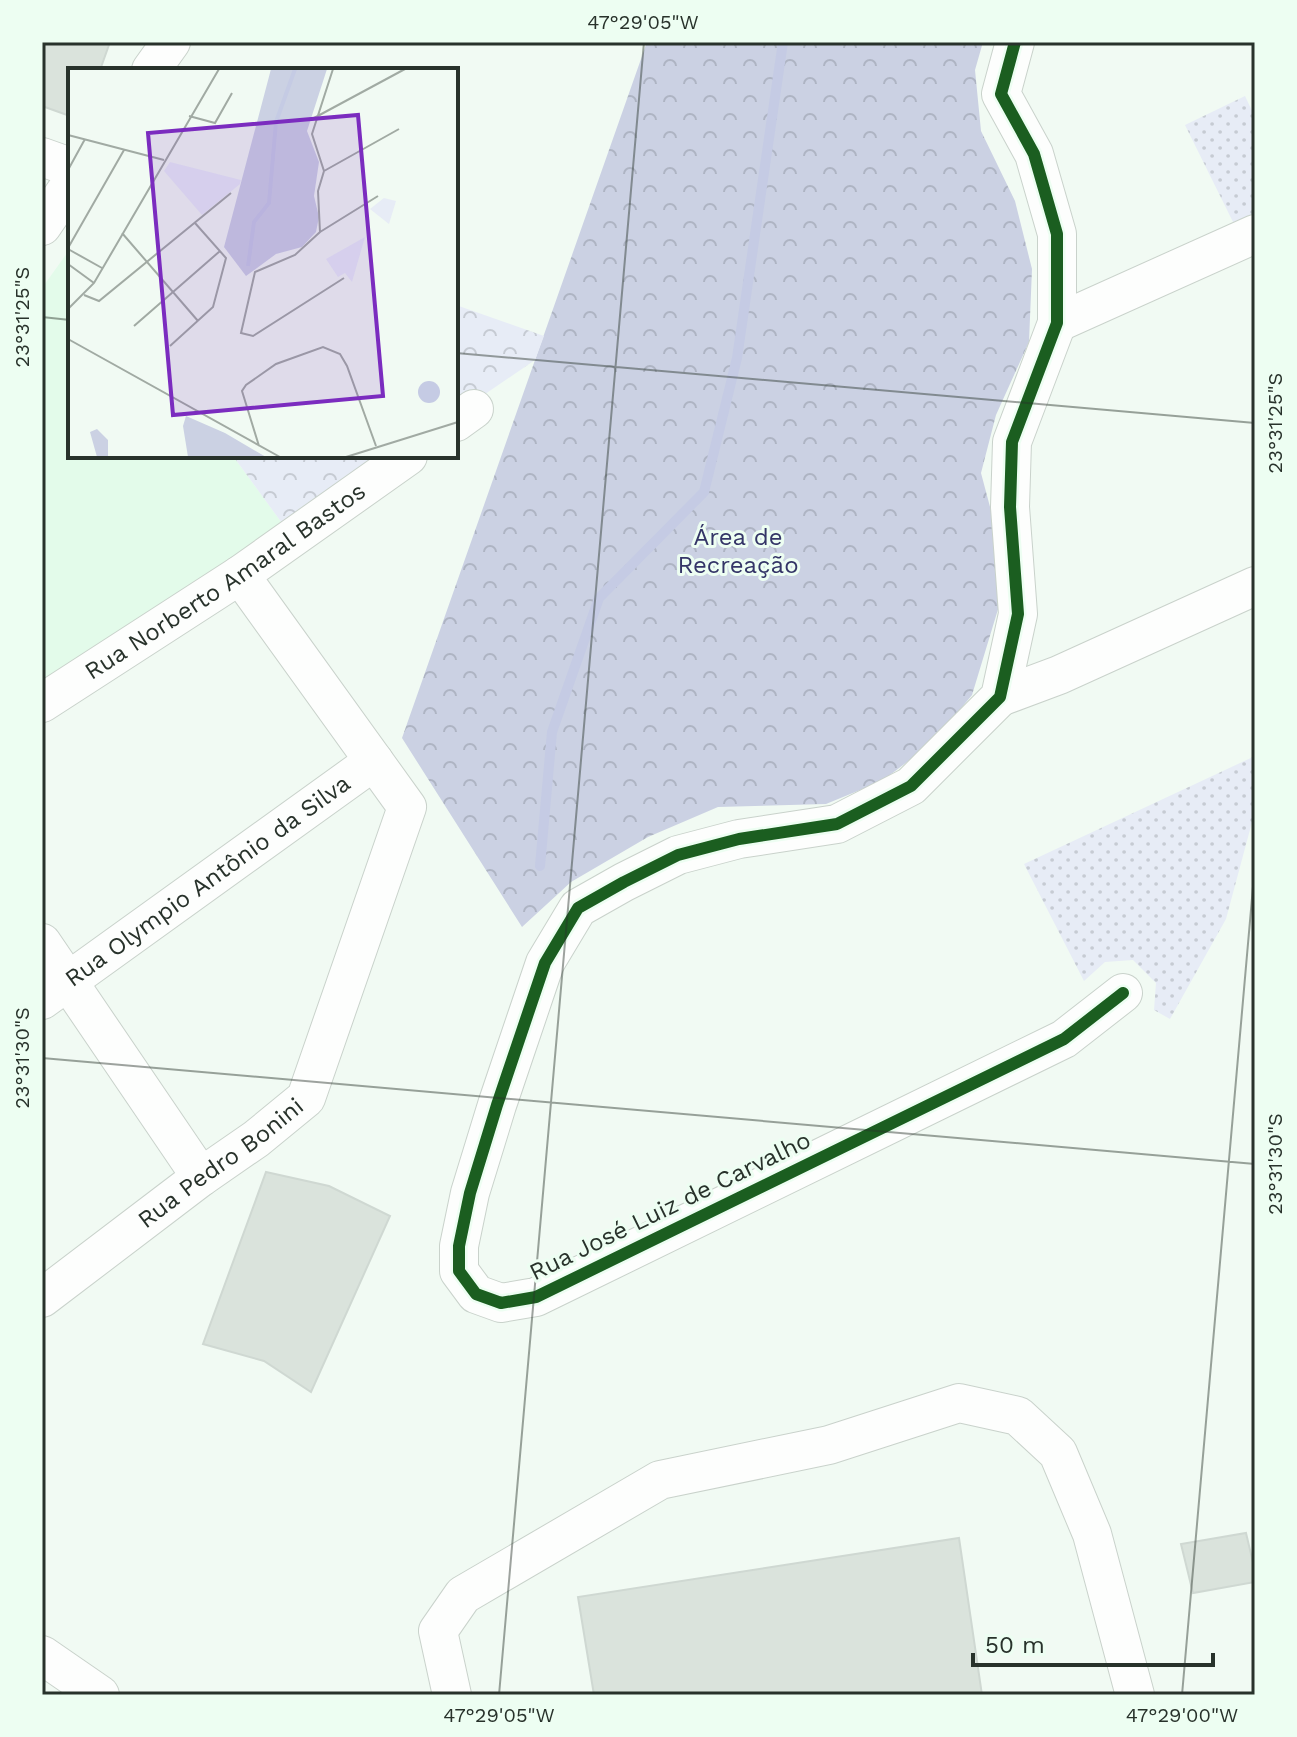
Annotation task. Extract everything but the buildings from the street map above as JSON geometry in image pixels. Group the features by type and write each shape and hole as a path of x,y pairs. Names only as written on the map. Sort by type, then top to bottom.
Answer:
{"street":[{"path":"152,68 171,42"},
{"path":"1000,697 1018,614 1010,507 1012,442 1057,323 1057,234 1034,154 1001,94 1015,42"},
{"path":"42,157 68,166"},
{"path":"42,226 68,188"},
{"path":"1057,323 1255,234"},
{"name":"Rua Norberto Amaral Bastos","path":"42,703 240,575 405,458"},
{"path":"240,575 374,761"},
{"path":"1000,697 1059,675 1255,586"},
{"name":"Rua José Luiz de Carvalho","path":"1000,697 911,786 837,824 739,839 678,855 578,908 545,963 497,1105 470,1193 459,1246 459,1271 476,1294 501,1303 536,1297 1064,1039 1123,993"},
{"name":"Rua Pedro Bonini","path":"42,1298 256,1139 306,1098 407,807 374,761"},
{"name":"Rua Olympio Antônio da Silva","path":"55,991 374,761"},
{"path":"42,943 55,991 201,1177"},
{"path":"452,1695 438,1631 463,1595 660,1480 829,1445 959,1403 1018,1416 1058,1453 1092,1534 1135,1695"},
{"path":"42,1655 100,1695"}],"shaded area":[{"path":"68,252 68,458 234,458 287,530 42,690 42,288"}],"green space":[{"name":"Área de Recreação","path":"647,42 983,42 975,70 981,131 1015,201 1032,269 1029,342 996,415 981,473 998,537 999,606 972,695 932,743 882,781 826,804 718,807 648,837 571,882 522,927 402,738"},
{"path":"1245,96 1255,117 1255,221 1237,230 1185,125"},
{"path":"458,306 544,336 535,360 458,413"},
{"path":"234,458 392,458 287,530"},
{"path":"1255,756 1255,811 1226,919 1170,1019 1154,1010 1156,983 1133,960 1105,962 1084,981 1024,864"}],"waterway":[{"path":"540,866 552,732 599,598 704,492 737,358 783,42"}],"cycle path":[{"path":"1015,42 1001,94 1034,154 1057,234 1057,323 1012,442 1010,507 1018,614 1000,697 911,786 837,824 739,839 678,855 578,908 545,963 497,1105 470,1193 459,1246 459,1271 476,1294 501,1303 536,1297 1064,1039 1123,993"}]}
